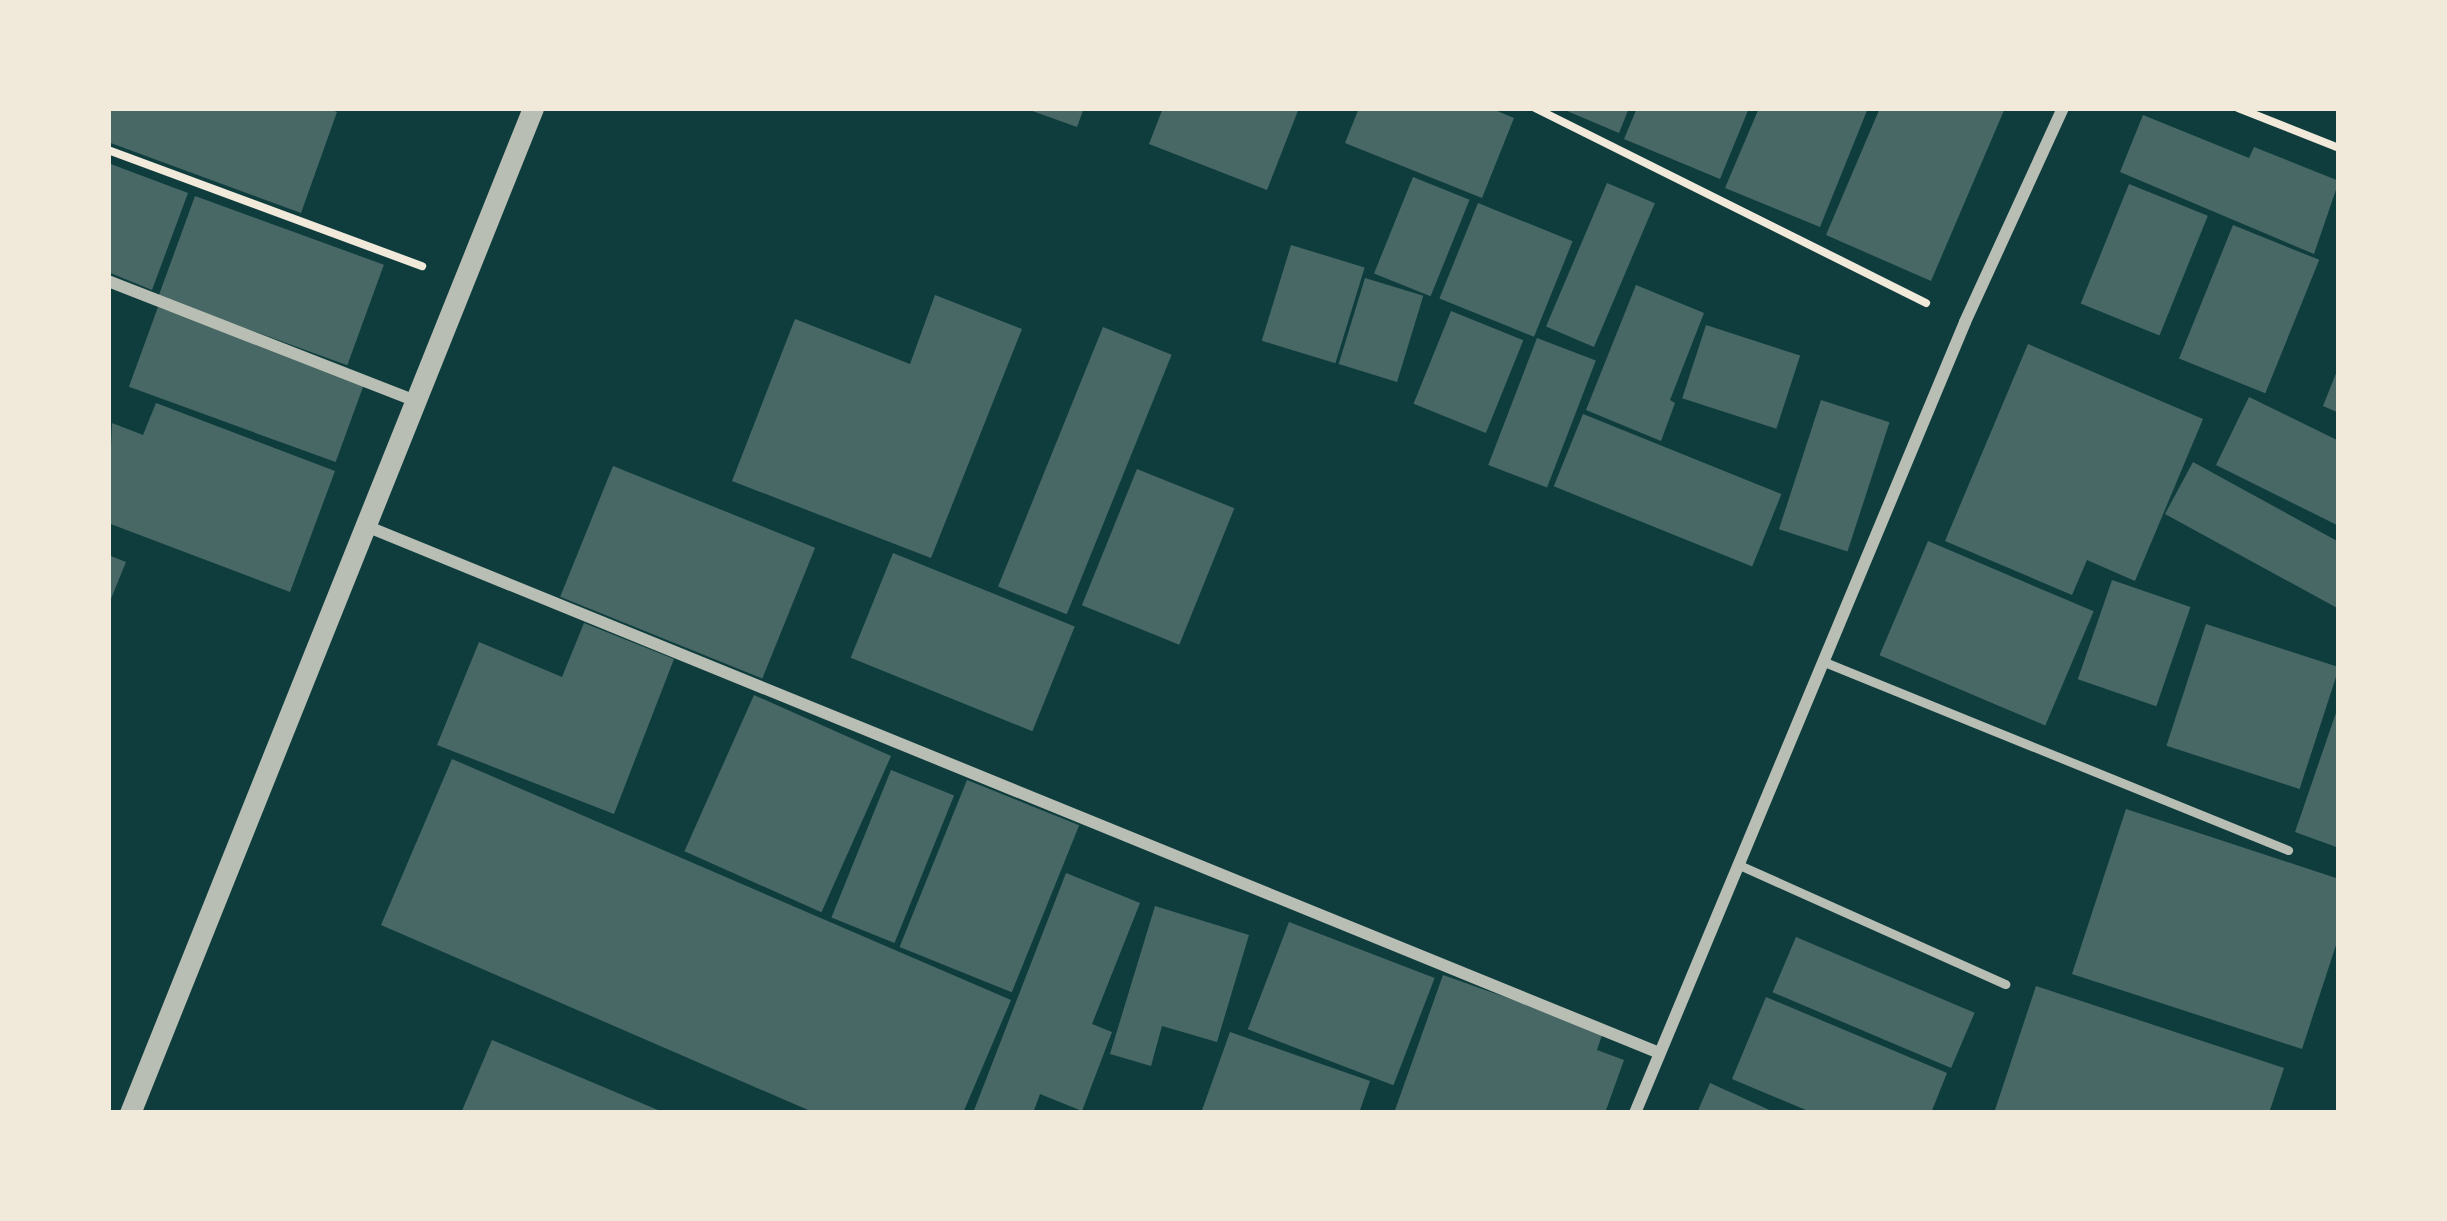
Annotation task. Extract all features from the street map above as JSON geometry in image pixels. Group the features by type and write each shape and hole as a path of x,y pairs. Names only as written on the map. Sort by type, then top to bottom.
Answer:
{"street":[{"path":"130,1113 533,108"},
{"path":"1635,1113 1965,322 2063,108"},
{"path":"108,281 416,400"},
{"path":"367,526 1659,1053"}],"lane":[{"path":"1822,661 2288,850"},
{"path":"1737,864 2005,984"}],"path":[{"path":"1534,108 1965,322"},
{"path":"2238,108 2339,148"},
{"path":"108,150 463,281"}],"building":[{"path":"108,108 327,108 337,112 301,213 108,142"},
{"path":"1024,108 1084,108 1077,127"},
{"path":"1163,108 1299,108 1267,190 1149,144"},
{"path":"1359,108 1490,108 1514,118 1482,198 1345,143"},
{"path":"1560,108 1629,108 1619,133"},
{"path":"1637,108 1749,108 1720,179 1624,139"},
{"path":"1759,108 1868,108 1820,227 1725,188"},
{"path":"1880,108 2005,108 1931,281 1826,235"},
{"path":"2143,115 2249,158 2254,147 2339,181 2314,254 2120,172"},
{"path":"108,163 188,193 152,290 108,272"},
{"path":"1413,177 1470,200 1431,296 1374,273"},
{"path":"1607,183 1655,203 1594,347 1546,327"},
{"path":"2129,184 2208,216 2159,335 2081,304"},
{"path":"195,196 384,265 347,365 158,297"},
{"path":"1478,203 1573,241 1534,337 1439,298"},
{"path":"2233,225 2319,260 2265,393 2179,359"},
{"path":"1291,245 1365,268 1335,363 1262,341"},
{"path":"1365,278 1423,296 1397,382 1339,364"},
{"path":"1636,285 1704,313 1670,400 1675,403 1661,441 1586,410"},
{"path":"935,295 1022,329 931,558 732,481 795,319 910,364"},
{"path":"158,307 365,382 336,462 129,387"},
{"path":"1451,311 1523,340 1486,433 1414,404"},
{"path":"1706,325 1800,356 1776,429 1682,398"},
{"path":"1103,327 1172,355 1067,614 998,587"},
{"path":"1537,338 1596,361 1547,488 1488,465"},
{"path":"2028,344 2203,419 2135,581 2087,560 2072,595 1945,541"},
{"path":"2339,366 2339,413 2323,406"},
{"path":"2249,397 2339,441 2339,526 2216,465"},
{"path":"1821,400 1889,422 1847,552 1779,529"},
{"path":"156,403 335,471 290,592 108,523 112,423 143,435"},
{"path":"1583,414 1781,494 1752,566 1554,486"},
{"path":"2193,462 2339,542 2339,609 2165,514"},
{"path":"613,466 815,548 762,678 560,597"},
{"path":"1137,469 1234,508 1179,645 1082,605"},
{"path":"1928,541 2094,611 2045,725 1880,655"},
{"path":"893,553 1075,626 1032,731 851,658"},
{"path":"108,555 126,562 108,606"},
{"path":"2112,580 2190,607 2156,706 2078,679"},
{"path":"584,623 674,659 614,814 437,745 479,642 562,677"},
{"path":"2206,624 2339,667 2300,789 2166,746"},
{"path":"754,695 891,756 821,912 684,851"},
{"path":"2339,707 2339,848 2295,832"},
{"path":"452,759 1011,1000 963,1113 815,1113 381,925"},
{"path":"891,770 954,795 894,943 831,917"},
{"path":"967,780 1079,825 1012,992 900,947"},
{"path":"2126,809 2339,879 2339,936 2302,1049 2072,974"},
{"path":"1066,873 1140,903 1092,1024 1112,1032 1082,1111 1040,1094 1033,1113 973,1113"},
{"path":"1155,906 1249,935 1217,1042 1162,1026 1151,1066 1110,1054"},
{"path":"1289,922 1435,978 1393,1085 1248,1029"},
{"path":"1796,937 1975,1013 1951,1068 1773,992"},
{"path":"1443,975 1603,1032 1597,1050 1624,1060 1605,1113 1394,1113"},
{"path":"2036,986 2284,1068 2269,1113 1994,1113"},
{"path":"1766,997 1947,1073 1931,1113 1813,1113 1732,1079"},
{"path":"1230,1032 1370,1081 1359,1113 1201,1113"},
{"path":"492,1040 665,1113 461,1113"},
{"path":"1710,1083 1776,1113 1697,1113"}]}
